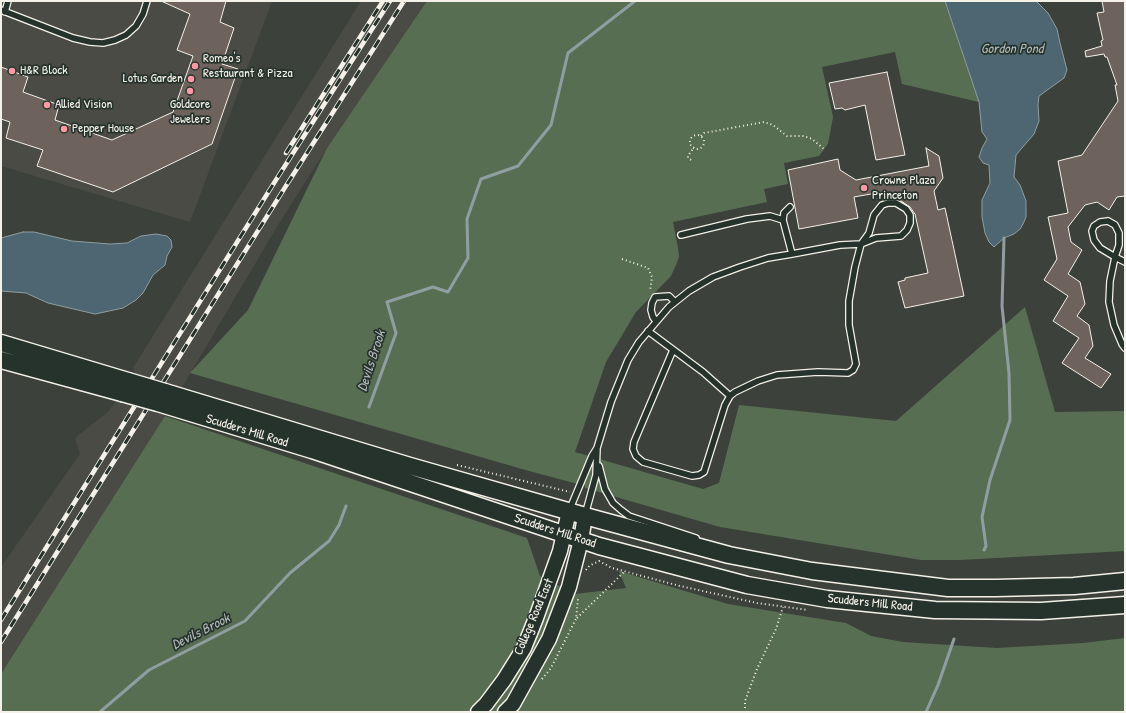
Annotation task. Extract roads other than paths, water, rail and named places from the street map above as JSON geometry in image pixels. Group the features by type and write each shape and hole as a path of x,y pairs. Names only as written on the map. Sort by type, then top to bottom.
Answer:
{"main road":[{"name":"Scudders Mill Road","path":"1,343 125,387 161,398 410,466 585,516 812,571 948,588 1074,586 1125,581"},
{"name":"Scudders Mill Road","path":"1,360 125,387"},
{"name":"Scudders Mill Road","path":"161,398 581,540 747,585 827,599 935,610 1041,610 1125,605"}],"street":[{"name":"College Road East","path":"478,712 504,680 524,648 560,551 569,511"},
{"name":"College Road East","path":"506,712 513,704 549,639 569,587 581,540 585,516"}],"lane":[{"path":"8,1 3,11 73,38 103,43 126,35 136,26 143,14 147,1"},
{"path":"585,516 596,475 597,448 611,402 628,360 639,342 656,321 689,290 713,277 740,266 768,258 840,245 861,244 876,238 901,236 907,230 910,222 910,216 906,209 896,203 888,203 882,206 874,215 869,233 861,244 854,267 848,301 849,325 856,364 853,370 848,373 818,372 777,375 758,381 730,396 725,405 704,472 699,475 692,476 643,462 636,456 633,449 634,442 673,350"},
{"path":"790,207 784,213 783,220 792,254"},
{"path":"681,235 770,216 783,220"},
{"path":"1125,262 1115,257 1100,248 1094,240 1092,231 1094,226 1100,222 1108,221 1115,225 1119,233 1119,245 1115,257 1110,281 1109,302 1114,325 1125,348"},
{"path":"656,321 651,310 652,302 656,297 669,296 676,302"},
{"path":"648,331 703,372 730,396"},
{"path":"569,511 592,456 597,448"},
{"path":"597,448 598,463 605,489 613,503 621,510 629,516 703,540"}],"water":[{"name":"Gordon Pond","path":"945,1 1036,1 1048,13 1057,29 1067,70 1064,78 1039,96 1039,121 1034,134 1016,155 1014,177 1020,185 1026,201 1026,217 1020,229 1014,234 1004,238 994,247 989,242 985,233 982,217 982,200 990,183 989,165 983,163 979,157 987,139 982,132 979,102"},
{"path":"23,232 34,232 72,241 110,244 127,243 141,236 156,234 167,236 171,240 172,247 167,256 165,265 153,275 143,293 136,300 123,308 95,314 48,303 26,293 1,291 1,238"}],"waterway":[{"name":"Devils Brook","path":"369,407 396,333 387,302 433,287 448,292 468,258 467,219 481,179 518,166 551,125 568,53 635,1"},
{"path":"984,550 986,546 982,517 990,480 1010,420 1009,373 1002,306 1004,238"},
{"name":"Devils Brook","path":"100,712 149,670 245,621 290,573 329,541 339,525 346,506"},
{"path":"926,712 938,685 954,639"}],"railway":[{"path":"286,153 383,1"},
{"path":"1,620 274,183 390,1"},
{"path":"1,642 284,189 404,1"}],"place":[{"name":"Romeo's Restaurant & Pizza","path":"195,66"},
{"name":"H&R Block","path":"12,71"},
{"name":"Lotus Garden","path":"191,79"},
{"name":"Goldcore Jewelers","path":"190,91"},
{"name":"Allied Vision","path":"47,105"},
{"name":"Pepper House","path":"64,129"},
{"name":"Crowne Plaza Princeton","path":"864,188"}]}
